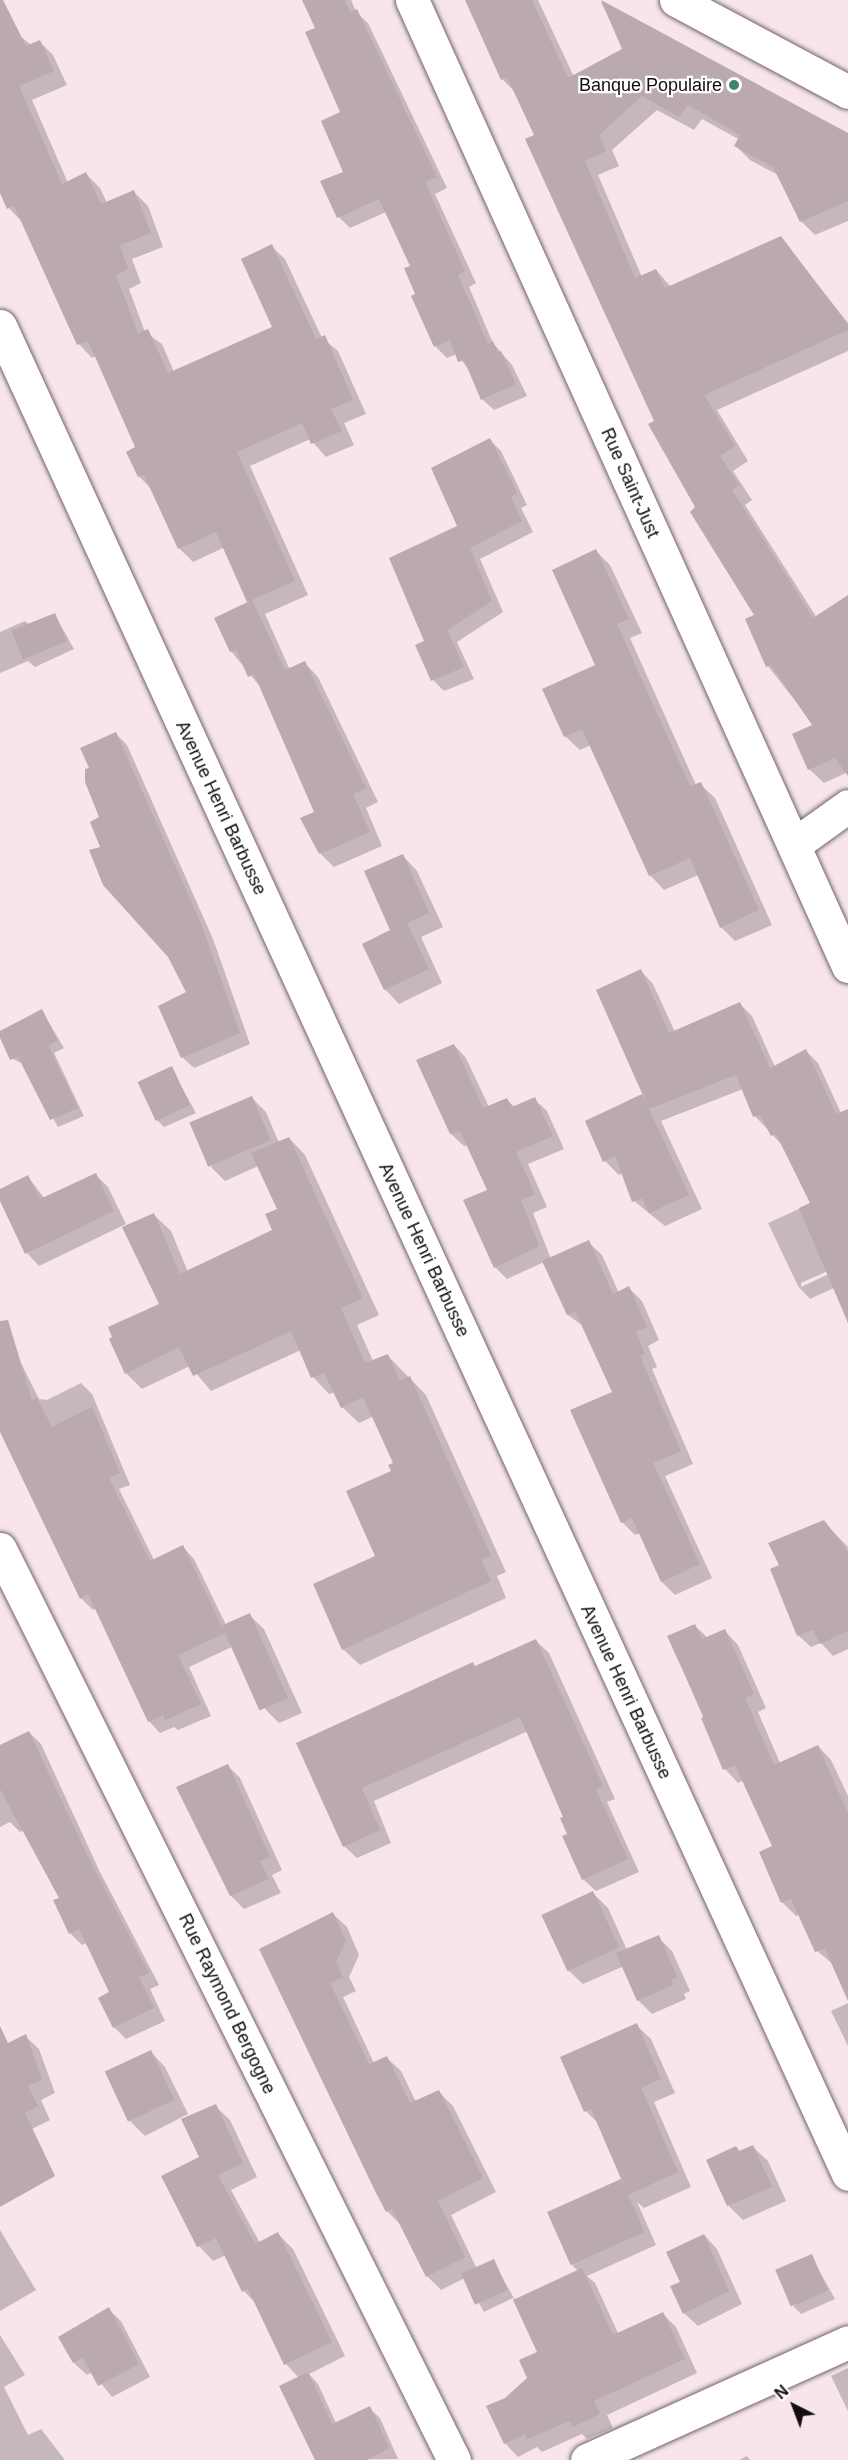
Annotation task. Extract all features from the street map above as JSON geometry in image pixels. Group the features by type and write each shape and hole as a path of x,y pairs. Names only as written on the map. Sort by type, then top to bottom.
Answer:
{"street":[{"name":"Rue Saint-Just","path":"412,0 795,844 848,966"},
{"path":"676,0 848,92"},
{"name":"Avenue Henri Barbusse","path":"0,326 848,2174"},
{"path":"795,844 848,806"},
{"name":"Rue Raymond Bergogne","path":"0,1549 454,2460"},
{"path":"587,2460 848,2342"}],"building":[{"path":"0,0 3,0 26,46 40,40 54,71 19,86 62,184 86,172 101,204 134,190 151,233 120,245 128,269 116,275 138,333 148,329 168,373 272,327 241,259 272,244 316,339 325,335 353,400 331,409 342,431 311,444 302,423 237,452 295,581 247,602 216,532 178,549 144,475 138,477 126,452 135,447 88,341 77,345 14,206 7,209 0,193"},
{"path":"302,0 345,0 350,12 357,9 437,177 425,182 465,271 458,275 488,344 493,341 498,353 501,351 516,384 481,400 464,360 458,362 450,340 434,347 411,296 415,294 404,268 410,266 379,199 337,218 320,181 343,172 321,121 340,112 305,32 315,28"},
{"path":"465,0 532,0 568,78 622,49 601,0 848,133 848,201 800,222 773,167 734,146 740,135 688,105 679,117 642,96 599,135 606,151 585,161 635,278 656,269 665,288 781,236 848,325 848,330 704,395 735,446 720,456 739,485 732,490 813,618 848,595 848,776 835,758 808,770 792,734 812,725 771,665 766,667 745,619 754,615 690,512 695,507 648,424 654,421 525,139 534,135 507,77 501,80"},
{"path":"490,438 517,493 511,497 522,521 470,548 492,601 447,630 464,667 431,681 415,645 424,641 389,558 457,526 431,468"},
{"path":"596,549 629,619 617,624 650,698 690,786 701,782 759,910 720,928 690,858 649,876 582,729 564,737 542,689 595,665 552,570"},
{"path":"252,600 285,670 305,661 366,788 353,794 370,832 319,854 300,818 314,812 254,674 248,677 236,650 230,652 214,618"},
{"path":"55,613 67,642 23,659 11,631"},
{"path":"116,732 202,926 240,1033 181,1058 158,1006 186,992 168,957 103,885 89,850 100,847 90,822 99,817 85,782 85,769 89,768 80,748"},
{"path":"403,854 429,913 407,923 429,969 384,990 362,944 390,930 364,871"},
{"path":"641,969 669,1033 740,1002 770,1068 806,1049 836,1114 848,1109 848,1323 799,1208 810,1203 776,1134 771,1136 760,1115 753,1117 736,1075 649,1109 596,990"},
{"path":"42,1009 58,1041 48,1045 78,1108 50,1120 18,1057 10,1060 0,1038 0,1031"},
{"path":"454,1044 483,1108 507,1098 512,1107 535,1097 553,1136 516,1152 535,1194 521,1200 539,1246 494,1268 463,1200 487,1190 460,1131 450,1134 416,1060"},
{"path":"172,1066 190,1105 156,1121 138,1082"},
{"path":"642,1094 689,1195 649,1213 642,1198 632,1202 615,1156 603,1162 585,1121"},
{"path":"252,1096 271,1140 208,1167 189,1123"},
{"path":"289,1137 363,1298 341,1308 365,1363 388,1354 400,1381 410,1376 491,1556 481,1559 491,1581 342,1650 313,1584 375,1556 346,1491 391,1471 388,1465 393,1463 363,1397 341,1408 324,1373 311,1378 291,1331 193,1376 179,1347 125,1374 109,1339 112,1337 108,1327 159,1304 122,1227 154,1213 180,1274 272,1230 265,1214 277,1209 251,1153"},
{"path":"96,1173 114,1211 25,1254 0,1201 0,1189 28,1175 40,1199"},
{"path":"589,1240 613,1294 629,1286 647,1327 636,1332 645,1354 640,1356 681,1451 653,1463 700,1564 661,1582 632,1518 621,1523 570,1410 612,1392 575,1311 567,1315 542,1261"},
{"path":"8,1320 32,1400 37,1398 52,1427 92,1407 120,1473 109,1478 150,1561 183,1545 225,1633 178,1655 201,1704 165,1720 163,1715 148,1722 88,1594 80,1599 0,1432 0,1321"},
{"path":"824,1520 848,1552 848,1631 820,1644 813,1630 797,1636 770,1569 779,1565 768,1543"},
{"path":"250,1613 288,1698 260,1711 222,1626"},
{"path":"695,1624 702,1639 725,1629 754,1694 745,1698 774,1765 818,1745 848,1814 848,2001 825,1949 815,1952 791,1899 781,1903 759,1852 772,1846 735,1765 723,1770 701,1718 704,1717 667,1636"},
{"path":"536,1639 603,1786 596,1790 628,1859 582,1880 562,1836 567,1834 560,1818 563,1817 520,1717 362,1788 380,1830 343,1847 296,1743 473,1662 475,1666"},
{"path":"29,1731 88,1857 149,1973 139,1977 154,2008 113,2028 98,1998 109,1992 79,1929 69,1934 53,1900 59,1898 0,1789 0,1745"},
{"path":"228,1764 270,1857 260,1861 269,1879 230,1896 176,1787"},
{"path":"593,1891 619,1947 568,1971 541,1915"},
{"path":"333,1912 346,1941 336,1962 343,1977 330,1983 369,2064 387,2056 410,2103 439,2090 483,2178 438,2201 465,2257 426,2277 392,2209 386,2212 376,2193 259,1949"},
{"path":"659,1935 677,1977 671,1980 673,1985 637,2001 616,1953"},
{"path":"637,2023 661,2079 641,2088 678,2172 628,2195 591,2109 584,2112 560,2057"},
{"path":"0,2026 8,2043 26,2034 42,2080 28,2086 38,2106 25,2113 55,2176 0,2207"},
{"path":"151,2050 174,2100 128,2121 105,2072"},
{"path":"216,2104 243,2163 218,2175 255,2244 278,2232 332,2342 284,2365 248,2289 242,2292 216,2238 197,2247 161,2176 199,2157 181,2119"},
{"path":"753,2145 772,2187 727,2206 706,2160 736,2146 739,2151"},
{"path":"621,2179 645,2232 571,2265 547,2212"},
{"path":"704,2234 729,2291 683,2314 670,2286 680,2282 666,2252"},
{"path":"812,2254 828,2291 791,2306 775,2270"},
{"path":"494,2259 508,2290 475,2305 461,2274"},
{"path":"582,2268 613,2335 663,2312 685,2359 594,2401 600,2414 573,2427 570,2421 527,2439 525,2434 504,2444 486,2406 505,2398 527,2378 519,2360 537,2352 513,2300"},
{"path":"109,2307 139,2364 98,2386 83,2358 73,2363 58,2337"},
{"path":"308,2372 332,2424 370,2406 389,2448 367,2460 315,2460 279,2386"}],"place":[{"name":"Banque Populaire","path":"734,85"}]}
